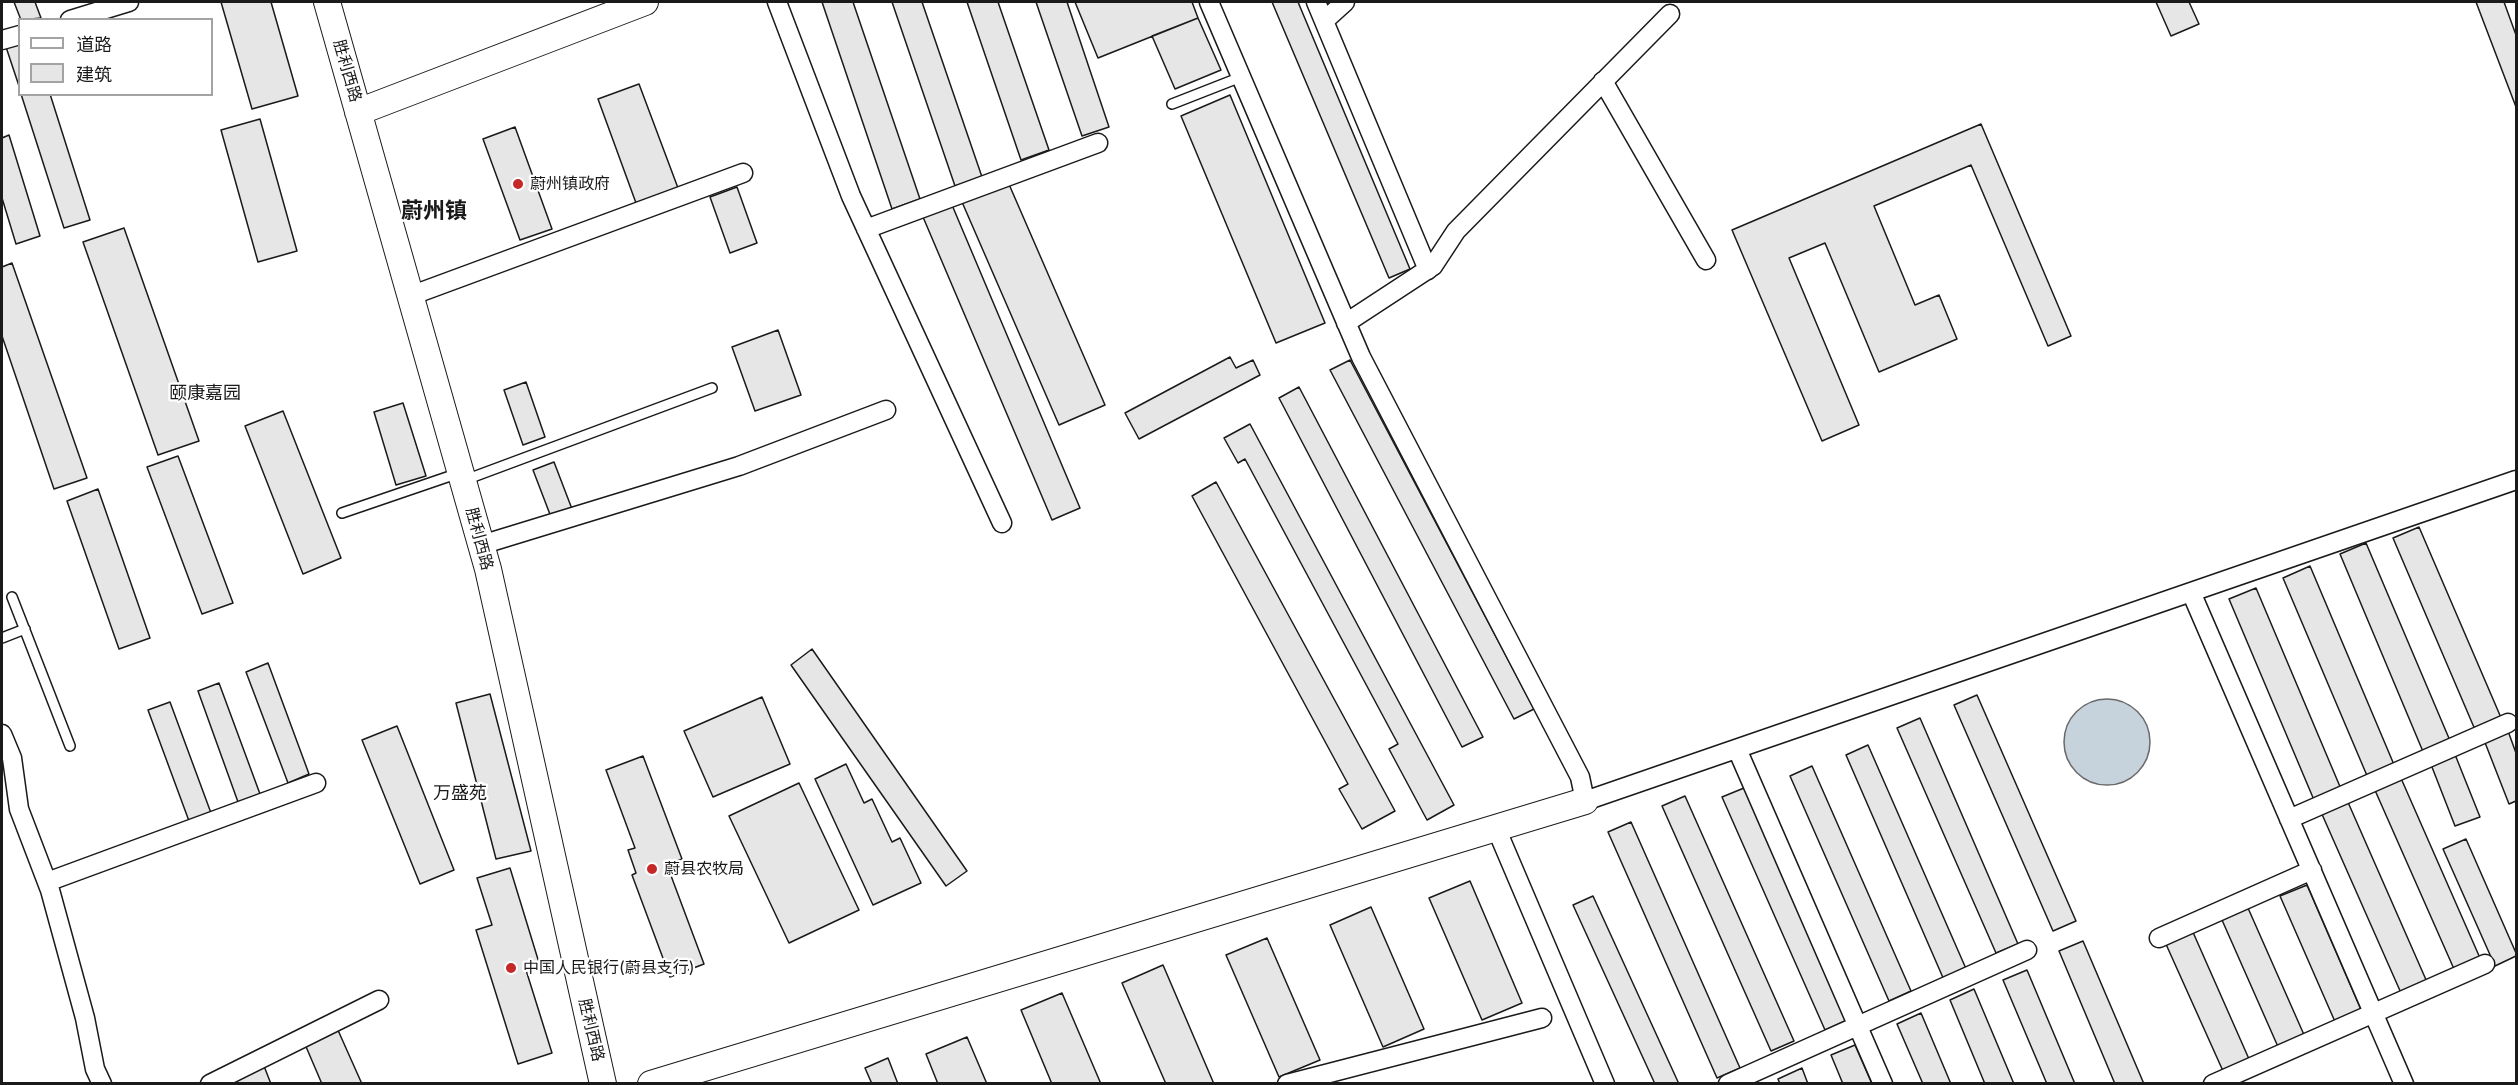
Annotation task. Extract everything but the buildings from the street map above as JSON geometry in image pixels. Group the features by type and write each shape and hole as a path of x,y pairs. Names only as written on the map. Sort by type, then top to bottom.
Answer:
{"street":[{"path":"77,18 129,2"},
{"name":"胜利西路","path":"327,2 481,545 603,1083"},
{"path":"358,112 645,2"},
{"path":"777,2 851,196 1002,523"},
{"path":"1209,2 1361,357 1580,777 1585,801"},
{"path":"1316,2 1428,270"},
{"path":"1324,21 1345,2"},
{"path":"1346,323 1428,270 1456,231 1670,14"},
{"path":"2,40 18,36"},
{"path":"1603,81 1706,260"},
{"path":"866,229 1098,143"},
{"path":"411,296 743,173"},
{"path":"481,545 739,466 886,410"},
{"path":"651,1083 1585,801 2517,480"},
{"path":"2191,592 2404,1083"},
{"path":"2289,819 2508,723"},
{"path":"2,734 7,771 47,882 86,1018 95,1070 102,1083"},
{"path":"1737,748 1883,1083"},
{"path":"47,882 316,783"},
{"path":"1496,828 1605,1083"},
{"path":"2159,938 2312,870"},
{"path":"1728,1083 2027,950"},
{"path":"2213,1083 2485,964"},
{"path":"210,1083 379,1000"},
{"path":"1287,1083 1542,1018"}],"lane":[{"path":"1172,104 1241,77"},
{"path":"342,513 462,477 711,388"},
{"path":"12,597 70,746"},
{"path":"2,638 25,629"}],"shaded area":[{"path":"2107,699 2131,706 2143,718 2150,742 2143,766 2131,778 2107,785 2083,778 2071,766 2064,742 2071,718 2083,706"}],"place":[{"name":"蔚州镇政府","path":"518,184"},
{"name":"蔚县农牧局","path":"652,869"},
{"name":"中国人民银行(蔚县支行)","path":"511,968"}],"district":[{"name":"蔚州镇","path":"434,211"},
{"name":"颐康嘉园","path":"205,394"},
{"name":"万盛苑","path":"460,794"}]}
